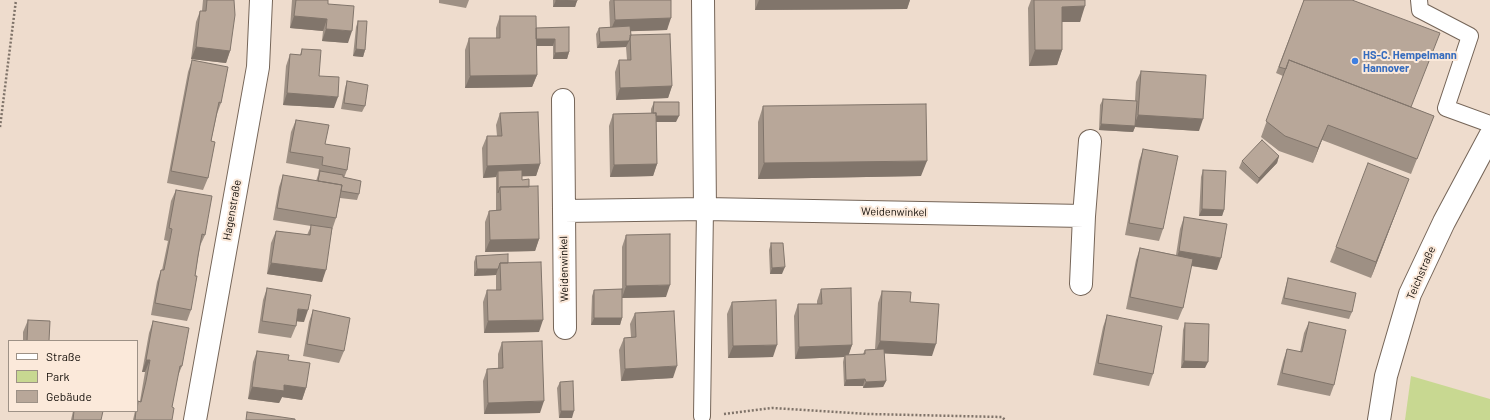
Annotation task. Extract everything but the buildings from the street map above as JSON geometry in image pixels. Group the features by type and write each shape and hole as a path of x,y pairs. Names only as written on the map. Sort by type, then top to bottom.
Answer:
{"street":[{"name":"Hagenstraße","path":"195,420 258,67 261,0"},
{"path":"703,0 705,209"},
{"name":"Weidenwinkel","path":"563,100 565,328"},
{"name":"Teichstraße","path":"1379,420 1386,376 1410,294 1444,222 1490,136"},
{"path":"1082,284 1084,216 1090,141"},
{"name":"Weidenwinkel","path":"564,211 705,209 1084,216"}],"lane":[{"path":"1419,0 1420,10 1470,36 1446,108 1490,124"},
{"path":"702,416 705,209"}],"path":[{"path":"0,127 16,0"},
{"path":"702,416 772,408 869,414 1002,417 1005,420"}],"green space":[{"path":"1411,376 1490,399 1490,420 1405,420"}],"place":[{"name":"HS-C. Hempelmann Hannover","path":"1355,61"}]}
